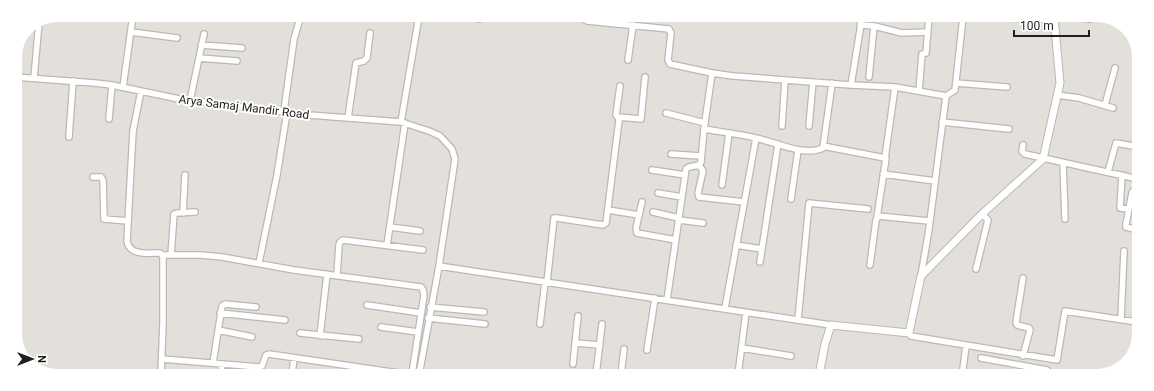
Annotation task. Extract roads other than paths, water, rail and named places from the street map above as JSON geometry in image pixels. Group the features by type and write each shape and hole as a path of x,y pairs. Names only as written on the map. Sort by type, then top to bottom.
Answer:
{"street":[{"path":"123,88 132,22"},
{"path":"258,263 277,175 294,38 299,22"},
{"path":"387,245 417,22"},
{"path":"598,22 669,29 671,34 668,60 669,63 712,73 785,80 895,87 946,96 955,90 962,22"},
{"path":"919,91 928,22"},
{"path":"921,276 982,214 1043,158 1060,83 1054,22"},
{"path":"628,60 633,25"},
{"path":"851,85 861,25 874,26 902,33 927,32"},
{"path":"869,77 874,26"},
{"path":"34,78 39,27"},
{"path":"130,32 177,38"},
{"path":"348,118 356,63 366,58 370,33"},
{"path":"190,101 204,34"},
{"path":"201,45 242,48"},
{"path":"199,58 237,62"},
{"path":"1105,105 1115,68"},
{"path":"712,73 699,164 703,171 698,193 699,197 744,202"},
{"name":"Arya Samaj Mandir Road","path":"22,77 112,85 190,101 403,123 429,131 440,136 452,149 455,156 439,266"},
{"path":"618,117 641,119 645,77"},
{"path":"782,126 785,80"},
{"path":"69,137 73,81"},
{"path":"809,126 813,82"},
{"path":"666,113 729,133 756,138 798,150 816,151 823,148 832,83"},
{"path":"956,83 1007,87"},
{"path":"109,119 112,85"},
{"path":"540,324 554,218 605,224 608,210 620,86"},
{"path":"870,265 876,217 884,174 895,87"},
{"path":"141,91 133,131 127,242 129,248 138,252 160,253 162,255 210,255 294,270 421,287 424,295 413,369"},
{"path":"1057,95 1079,98 1113,108"},
{"path":"909,333 921,276 946,96"},
{"path":"942,122 1009,129"},
{"path":"722,185 729,133"},
{"path":"724,308 756,138"},
{"path":"1108,172 1116,143 1132,146"},
{"path":"760,262 778,144"},
{"path":"1023,145 1023,153 1132,178"},
{"path":"823,146 883,159 886,158"},
{"path":"791,199 798,150"},
{"path":"671,154 701,156"},
{"path":"1064,163 1065,219"},
{"path":"667,300 685,175 687,167 699,164"},
{"path":"652,170 685,175"},
{"path":"884,174 934,182"},
{"path":"183,213 185,175"},
{"path":"1122,175 1120,208 1128,209"},
{"path":"93,177 101,177 103,180 104,219 128,221"},
{"path":"1132,192 1126,227 1132,228"},
{"path":"658,193 682,197"},
{"path":"642,202 636,230 637,233 676,240"},
{"path":"798,320 809,203 868,209"},
{"path":"608,210 639,215"},
{"path":"171,255 174,214 195,212"},
{"path":"653,212 679,219 703,223"},
{"path":"976,269 988,221 982,214"},
{"path":"876,217 880,216 929,221"},
{"path":"390,227 420,231"},
{"path":"337,275 339,245 341,241 345,240 423,250"},
{"path":"736,245 762,249"},
{"path":"1122,319 1124,251"},
{"path":"161,369 163,323 162,255"},
{"path":"420,369 430,307 439,266 831,325 909,333 911,336 1023,356 1057,360 1065,311 1132,321"},
{"path":"320,336 328,274"},
{"path":"1023,278 1016,324 1029,328 1030,330 1023,356"},
{"path":"647,350 655,298"},
{"path":"213,363 222,306 225,304 256,307"},
{"path":"367,305 421,313"},
{"path":"430,307 484,312"},
{"path":"739,369 746,312"},
{"path":"220,313 285,320"},
{"path":"573,364 578,316"},
{"path":"428,318 485,324"},
{"path":"597,369 602,324"},
{"path":"820,369 825,344 831,325"},
{"path":"381,327 418,332"},
{"path":"218,330 252,337"},
{"path":"300,333 359,339"},
{"path":"575,343 600,345"},
{"path":"963,369 966,346"},
{"path":"742,348 791,356"},
{"path":"622,369 624,349"},
{"path":"162,359 260,367 262,366 266,354 375,369"},
{"path":"293,369 294,358"},
{"path":"981,358 1042,369"},
{"path":"222,364 222,369"}]}
